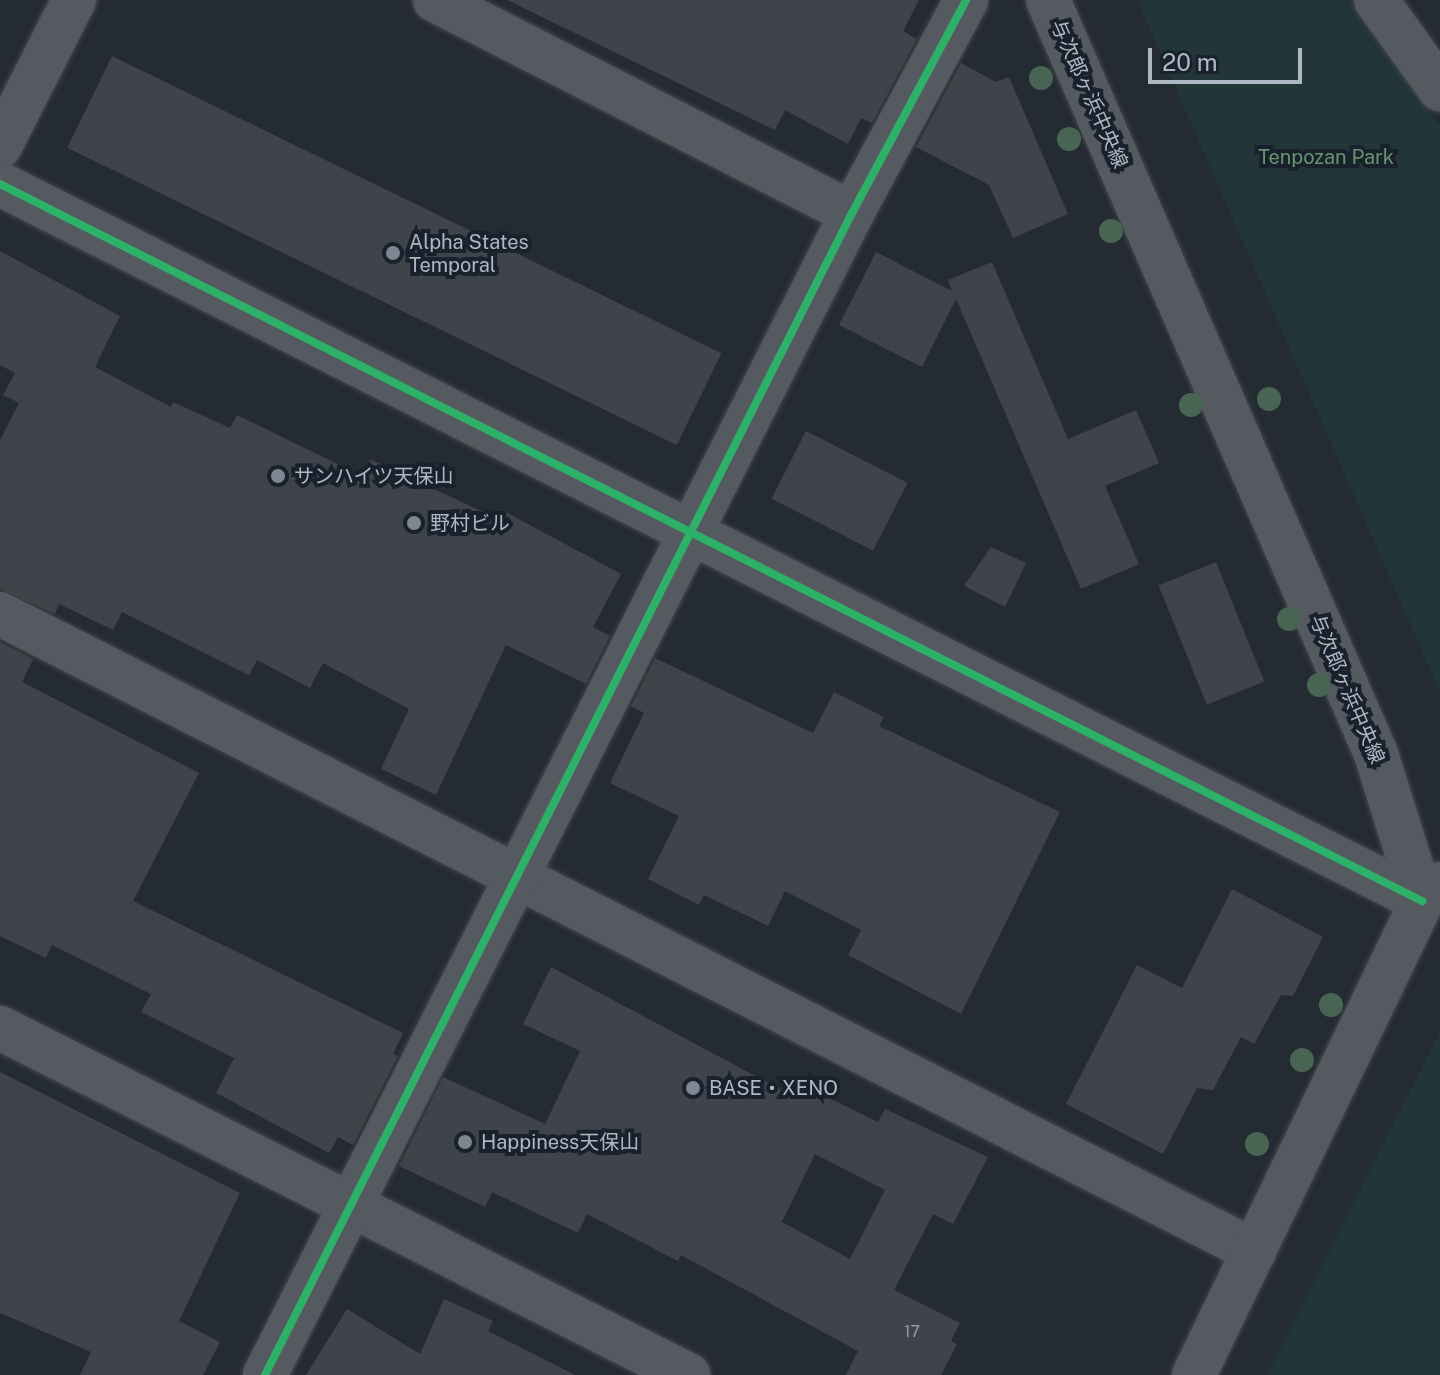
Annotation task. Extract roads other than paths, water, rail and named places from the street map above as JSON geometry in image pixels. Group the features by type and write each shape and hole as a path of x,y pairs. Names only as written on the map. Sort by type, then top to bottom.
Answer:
{"street":[{"path":"0,146 74,0"},
{"path":"435,0 852,213"},
{"path":"265,1375 695,532 852,213 966,0"},
{"name":"与次郎ヶ浜中央線","path":"1048,0 1376,754 1431,893"},
{"path":"1376,0 1440,89"},
{"path":"0,184 695,532 1431,893 1194,1375"},
{"path":"0,614 1254,1251"},
{"path":"0,1028 688,1375"}],"place":[{"name":"Alpha States Temporal","path":"393,253"},
{"name":"サンハイツ天保山","path":"278,476"},
{"name":"野村ビル","path":"414,523"},
{"name":"BASE・XENO","path":"693,1088"},
{"name":"Happiness天保山","path":"465,1142"}],"park label":[{"name":"Tenpozan Park","path":"1326,157"}]}
